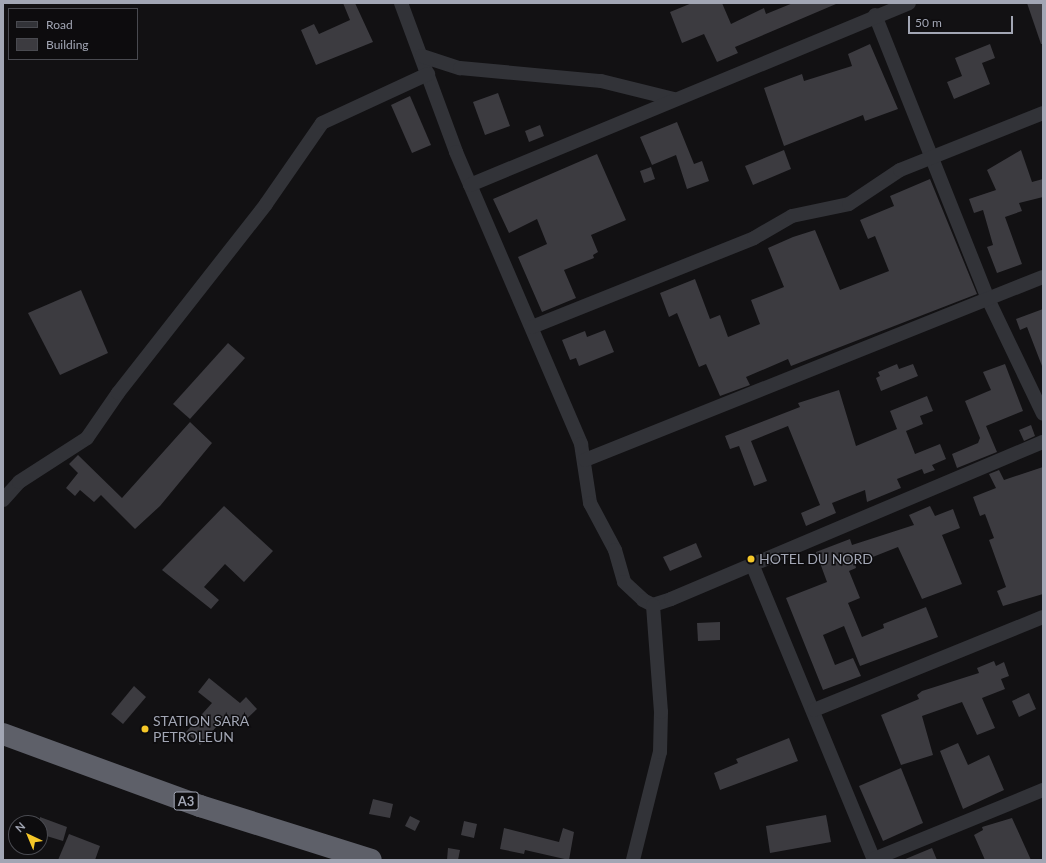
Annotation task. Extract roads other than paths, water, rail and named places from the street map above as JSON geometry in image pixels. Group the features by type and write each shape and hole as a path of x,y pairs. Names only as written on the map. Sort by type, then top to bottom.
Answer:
{"highway":[{"name":"A3","path":"3,734 328,855 371,860"}],"street":[{"path":"401,3 470,185 532,327 585,460 590,503 614,550 624,582 631,592 653,605"},
{"path":"470,185 875,15 909,3"},
{"path":"875,15 988,299 1043,414"},
{"path":"422,56 460,68 601,81 674,99"},
{"path":"3,500 19,482 87,438 118,393 266,204 322,123 428,74"},
{"path":"532,327 754,238 792,216 849,204 900,170 931,156 1043,113"},
{"path":"585,460 1043,277"},
{"path":"653,605 1043,442"},
{"path":"752,564 814,710 874,860 1043,790"},
{"path":"633,860 660,752 661,712 653,605"},
{"path":"814,710 1043,617"}],"place":[{"name":"HOTEL DU NORD","path":"751,559"},
{"name":"STATION SARA PETROLEUN","path":"145,729"}]}
